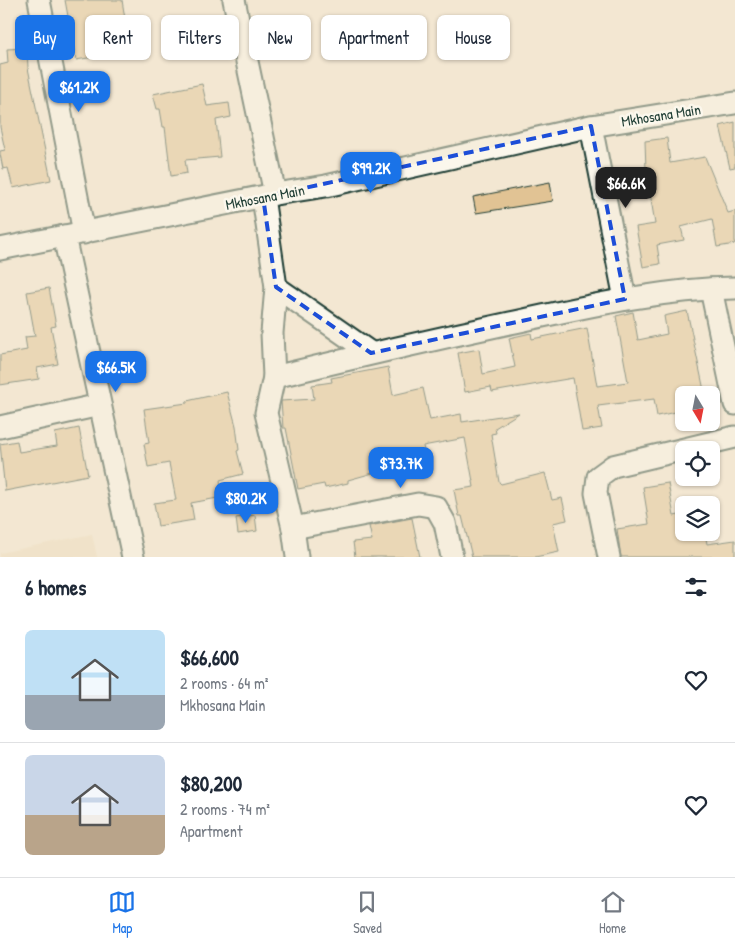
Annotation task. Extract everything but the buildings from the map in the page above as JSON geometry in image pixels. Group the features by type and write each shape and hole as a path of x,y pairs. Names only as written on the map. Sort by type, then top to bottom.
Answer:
{"street":[{"path":"39,0 100,405 133,557"},
{"path":"234,0 269,196 276,286 272,333 274,377 266,413 293,528 297,557"},
{"name":"Mkhosana Main","path":"0,249 326,186 591,126 735,103"},
{"path":"591,126 625,299"},
{"path":"276,286 371,353"},
{"path":"274,377 371,353 625,299 735,288"},
{"path":"711,289 735,404"},
{"path":"0,427 100,405"},
{"path":"609,557 596,493 598,476 613,466 735,437"},
{"path":"293,528 418,504 436,507 445,523 452,557"}],"highlighted area":[{"path":"591,126 625,299 371,353 276,287 263,197"}],"shaded area":[{"path":"92,534 97,557 0,557 0,553"}]}
